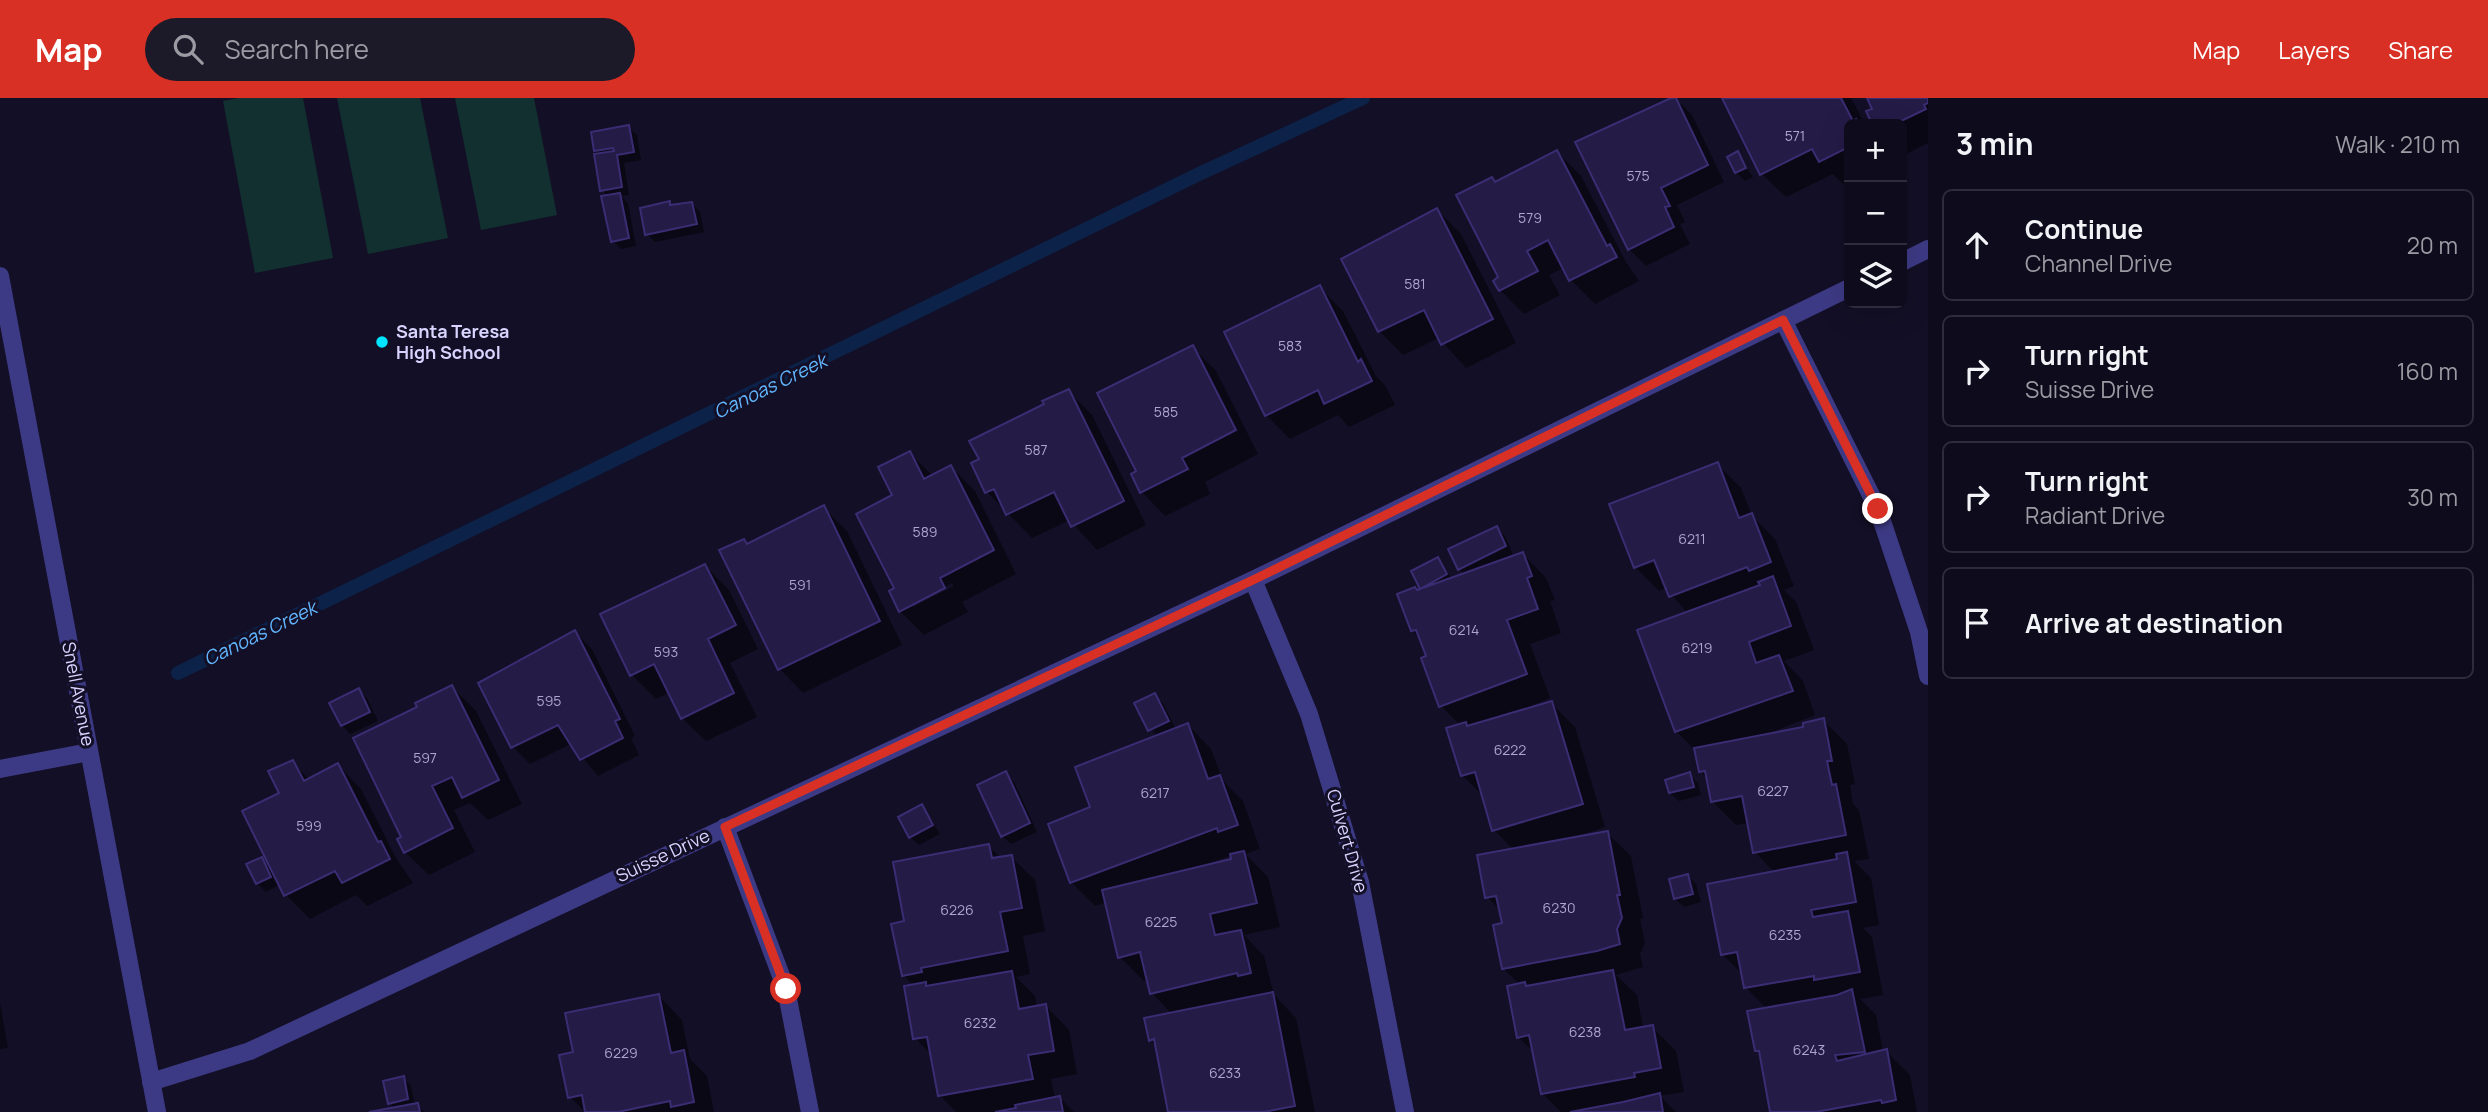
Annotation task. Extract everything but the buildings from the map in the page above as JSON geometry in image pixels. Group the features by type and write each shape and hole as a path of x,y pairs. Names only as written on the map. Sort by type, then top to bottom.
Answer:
{"street":[{"path":"1907,260 1928,249"},
{"name":"Snell Avenue","path":"0,276 6,340 89,752 157,1112"},
{"name":"Suisse Drive","path":"151,1082 250,1051 1253,580 1844,290"},
{"path":"1783,320 1878,509 1919,632 1928,676"},
{"name":"Culvert Drive","path":"1253,580 1310,715 1360,882 1405,1112"},
{"path":"0,769 89,752"},
{"path":"725,827 786,989 810,1112"}],"green space":[{"path":"238,98 303,98 333,258 255,273 223,101"},
{"path":"337,98 420,98 448,238 368,254"},
{"path":"455,98 534,98 557,215 481,230"}],"waterway":[{"name":"Canoas Creek","path":"178,673 1199,174 1363,98"}],"place":[{"name":"Santa Teresa High School","path":"382,342"}],"route":[{"path":"786,989 725,827 1253,580 1783,320 1878,509"}]}
